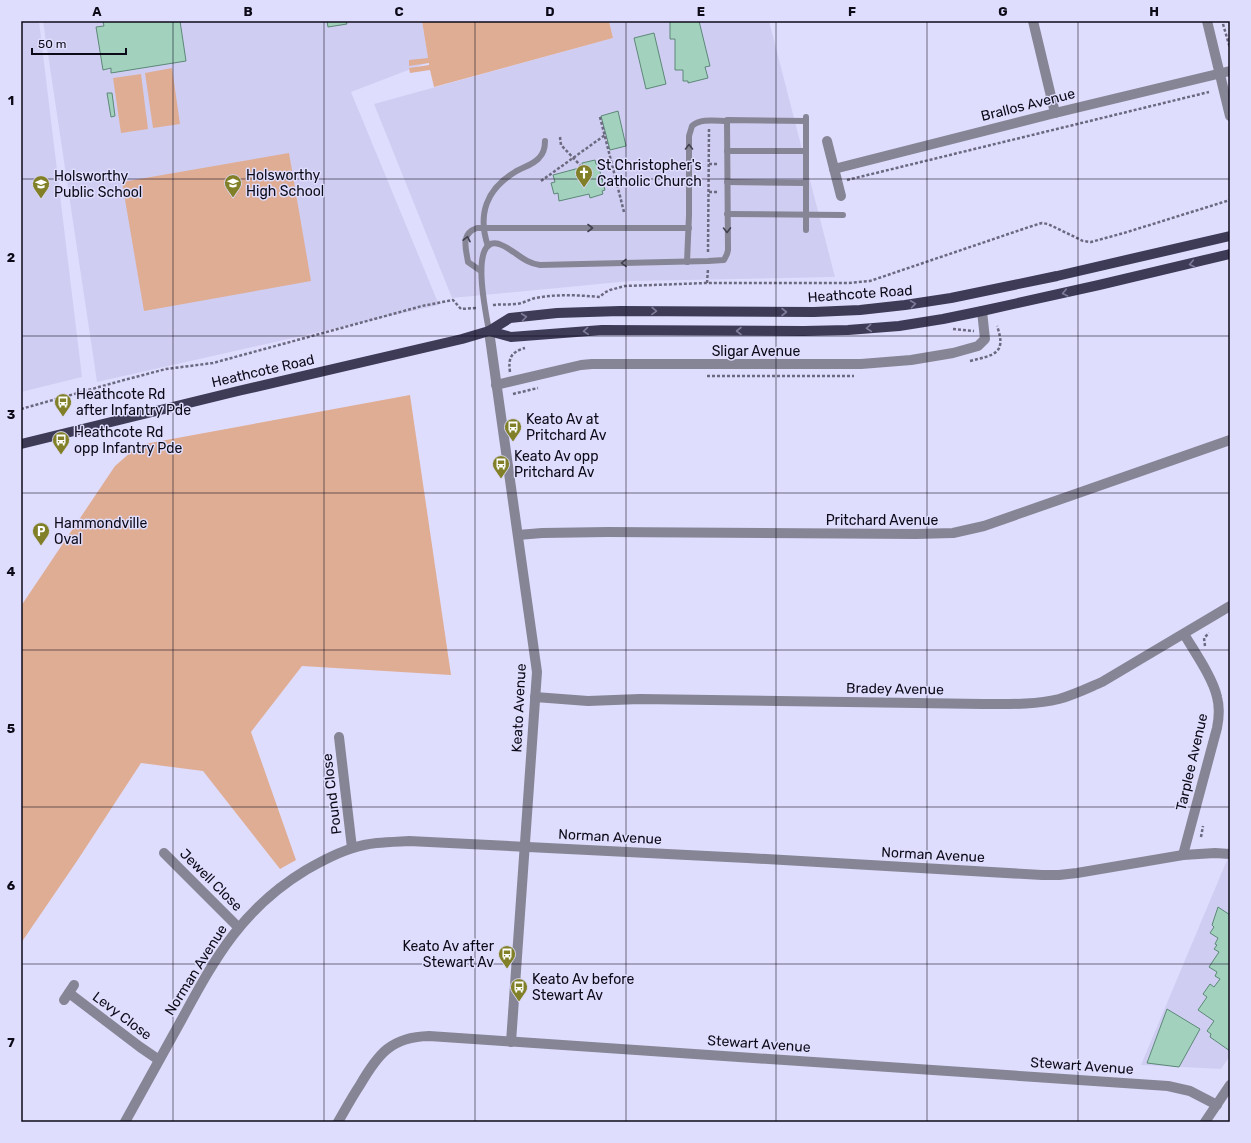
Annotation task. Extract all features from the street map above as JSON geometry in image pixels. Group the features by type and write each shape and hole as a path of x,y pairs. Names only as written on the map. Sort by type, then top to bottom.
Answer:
{"main road":[{"name":"Heathcote Road","path":"21,444 238,391 462,339 489,331 510,318 557,313 620,311 814,312 904,306 1057,276 1230,236"},
{"path":"489,331 511,337 602,330 804,331 899,326 982,311 1230,254"}],"street":[{"path":"1033,21 1055,113"},
{"path":"1207,21 1225,73 1230,116"},
{"name":"Brallos Avenue","path":"834,169 1055,113 1225,73"},
{"path":"827,141 840,196"},
{"name":"Sligar Avenue","path":"496,385 592,364 841,365 885,363 933,357 966,350 981,344 985,339 982,311"},
{"name":"Keato Avenue","path":"489,331 537,672 511,1042"},
{"name":"Pritchard Avenue","path":"518,535 579,532 953,533 966,531 1006,519 1230,440"},
{"name":"Bradey Avenue","path":"536,697 588,701 640,699 983,704 1033,703 1060,699 1102,682 1230,606"},
{"name":"Tarplee Avenue","path":"1183,855 1219,717 1218,702 1214,686 1184,634"},
{"name":"Pound Close","path":"339,737 352,848"},
{"name":"Norman Avenue","path":"125,1122 207,973 238,927 282,885 315,865 352,848 371,844 409,841 1042,875 1077,873 1183,855 1215,853 1230,854"},
{"name":"Jewell Close","path":"164,853 238,927"},
{"name":"Levy Close","path":"69,993 140,1047 160,1060"},
{"name":"Stewart Avenue","path":"338,1122 376,1059 385,1050 402,1040 429,1036 1168,1086 1190,1091 1217,1105"},
{"path":"1205,1122 1230,1085"}],"lane":[{"path":"687,262 689,228 690,128 700,121 806,119 806,230"},
{"path":"489,331 481,271 483,254 488,246 496,243 530,263 540,265 724,260 727,254 727,121"},
{"path":"488,246 484,228 485,208 488,198 500,183 514,172 537,160 543,151 545,141"},
{"path":"727,151 806,151"},
{"path":"727,182 806,183"},
{"path":"727,214 844,215"},
{"path":"481,271 468,262 466,239 468,233 477,228 689,228"}],"path":[{"path":"1223,24 1230,48"},
{"path":"837,183 1209,92"},
{"path":"600,117 624,212"},
{"path":"707,283 710,121"},
{"path":"541,181 605,135"},
{"path":"560,137 561,144 580,165"},
{"path":"503,304 515,304 534,299 562,295 600,297 610,290 625,286 707,283 849,283 870,281 1042,223 1048,224 1083,241 1091,242 1230,200"},
{"path":"21,409 138,376 166,369 213,362 422,306 453,300 461,309"},
{"path":"1206,647 1204,638 1212,630"}],"shaded area":[{"name":"Holsworthy Public School","path":"21,21 39,21 82,377 21,392"},
{"name":"Holsworthy High School","path":"43,21 422,21 429,62 351,92 439,305 97,382"},
{"path":"422,21 609,21 613,38 434,87 430,70 410,73 409,68 429,65 429,63 409,66 409,60 428,58"},
{"path":"609,21 769,21 835,277 631,281 452,298 374,104 613,38"},
{"path":"172,68 180,124 153,128 145,73"},
{"path":"141,74 148,129 121,133 113,78"},
{"path":"289,153 311,281 144,311 122,182"},
{"path":"410,395 451,675 302,666 251,732 296,860 280,869 203,771 141,763 21,943 21,606 115,466 139,445"},
{"path":"1230,853 1230,1056 1221,1069 1141,1065"}],"building":[{"path":"180,21 186,61 111,73 111,68 103,70 96,27 104,26 103,22"},
{"path":"327,21 346,21 347,24 328,27"},
{"path":"670,21 699,21 710,66 705,67 708,78 688,83 688,81 683,81 683,70 675,70 675,39 670,39"},
{"path":"654,33 666,84 646,89 634,38"},
{"path":"107,93 112,93 115,116 111,117"},
{"path":"618,111 626,146 610,150 601,116"},
{"path":"595,160 596,164 598,164 605,190 602,191 603,194 590,198 589,194 559,201 558,193 554,194 551,183 555,182 553,175 583,167 582,163"},
{"path":"1218,907 1230,915 1230,1051 1210,1037 1211,1034 1207,1031 1214,1021 1198,1010 1207,997 1203,994 1210,984 1214,987 1220,979 1215,976 1217,972 1209,967 1219,952 1214,949 1217,945 1215,944 1218,938 1210,933 1214,927 1212,925"},
{"path":"1167,1009 1200,1029 1179,1067 1147,1063"}],"place":[{"name":"St Christopher's Catholic Church","path":"584,188"},
{"name":"Holsworthy High School","path":"233,198"},
{"name":"Holsworthy Public School","path":"41,199"},
{"name":"Heathcote Rd after Infantry Pde","path":"63,417"},
{"name":"Keato Av at Pritchard Av","path":"513,442"},
{"name":"Heathcote Rd opp Infantry Pde","path":"61,455"},
{"name":"Keato Av opp Pritchard Av","path":"501,479"},
{"name":"Hammondville Oval","path":"41,546"},
{"name":"Keato Av after Stewart Av","path":"507,969"},
{"name":"Keato Av before Stewart Av","path":"519,1002"}]}
